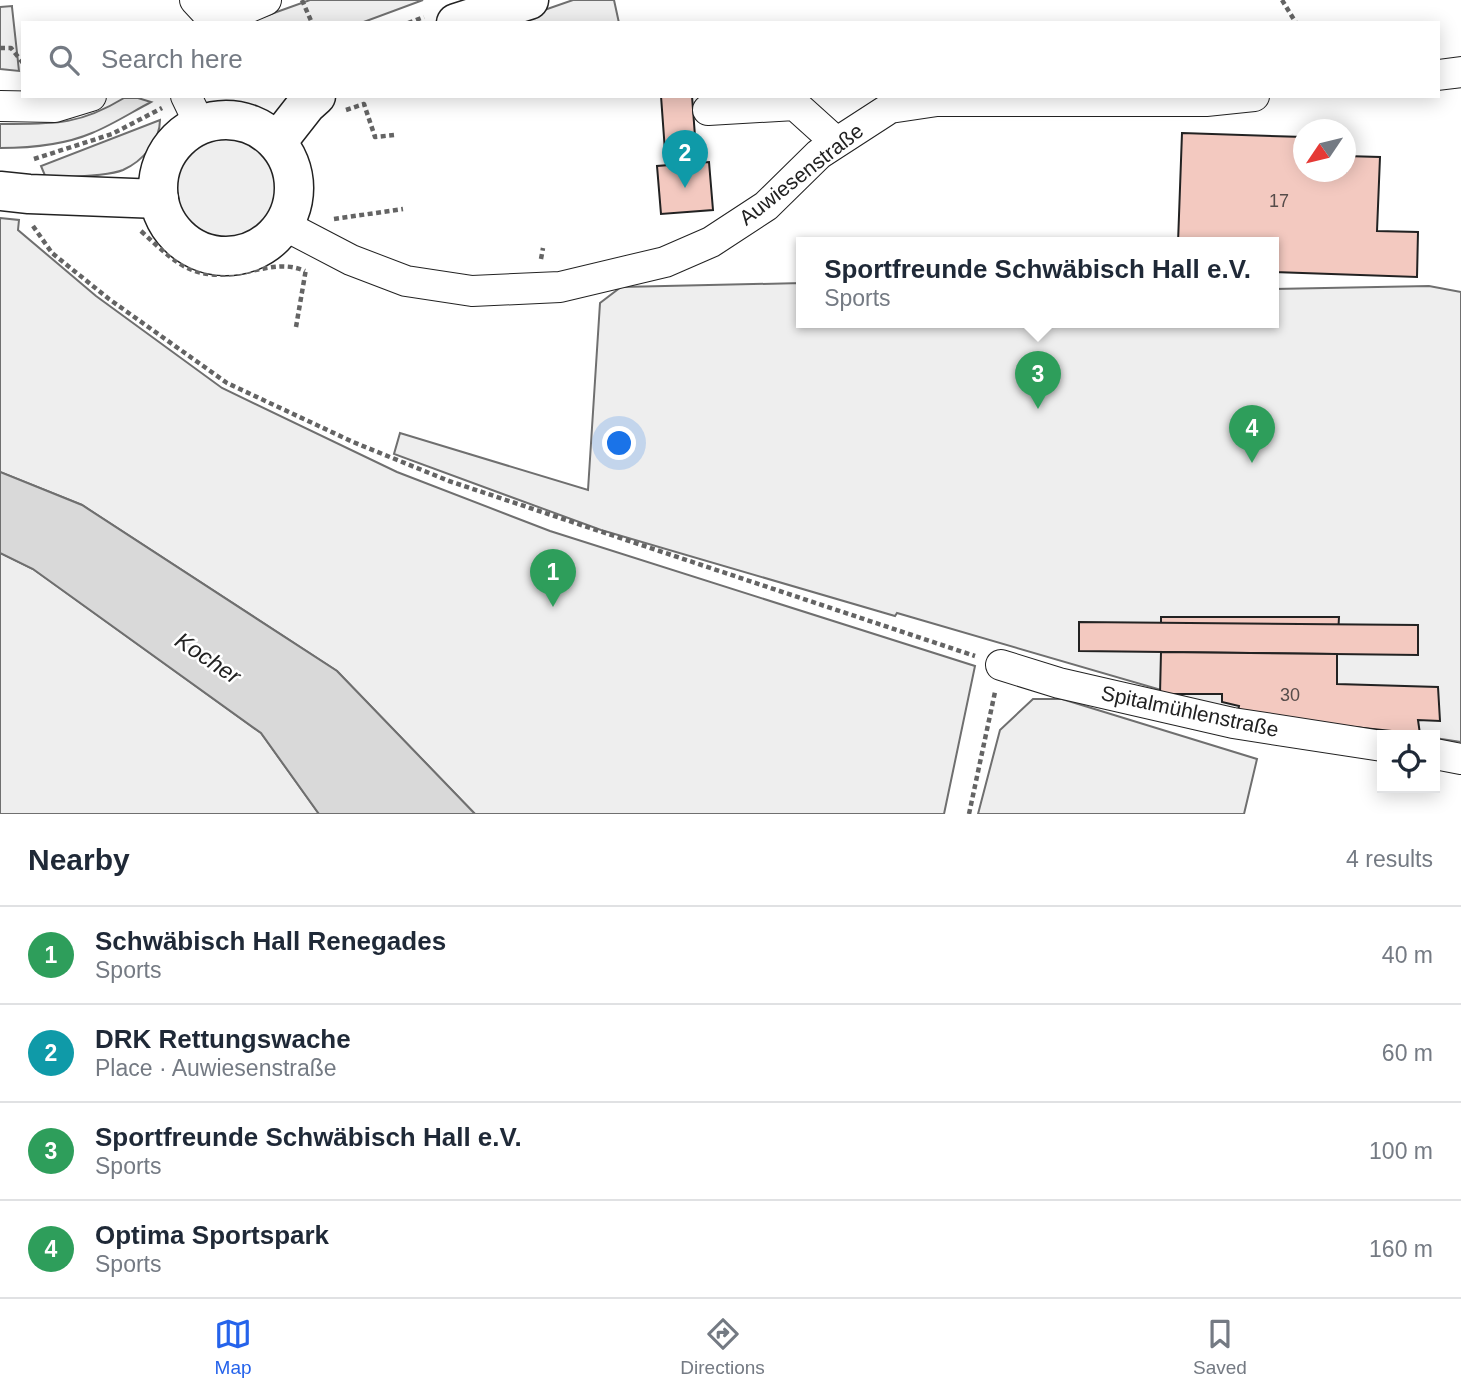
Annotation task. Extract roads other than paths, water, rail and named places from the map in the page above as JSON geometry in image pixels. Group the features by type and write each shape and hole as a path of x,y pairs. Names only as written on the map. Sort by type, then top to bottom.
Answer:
{"main road":[{"path":"462,21 529,0"},
{"path":"277,142 306,105 331,103"},
{"path":"186,108 253,125 277,142 291,165 295,189 293,203 284,225 268,243 246,254 222,256 198,250 172,230 159,199 160,170 169,150 179,138 186,108"},
{"path":"27,200 159,199"}],"street":[{"path":"195,0 208,14 232,15 266,0"},
{"path":"1440,75 1461,72"},
{"path":"0,106 55,107 85,98"},
{"name":"Auwiesenstraße","path":"284,225 351,260 407,281 472,292 560,287 665,262 711,242 766,206 819,154 890,108 937,101 1206,101 1235,98"},
{"path":"708,110 795,105 836,142"},
{"name":"Spitalmühlenstraße","path":"1000,664 1059,683 1233,723 1377,745"},
{"path":"1440,755 1461,758"}],"water":[{"name":"Kocher","path":"0,472 82,505 337,671 475,814 319,814 261,733 33,569 0,553"}],"place":[{"name":"DRK Rettungswache","path":"685,188"},
{"name":"Sportfreunde Schwäbisch Hall e.V.","path":"1038,409"},
{"name":"Optima Sportspark","path":"1252,463"},
{"name":"Schwäbisch Hall Renegades","path":"553,607"}]}
